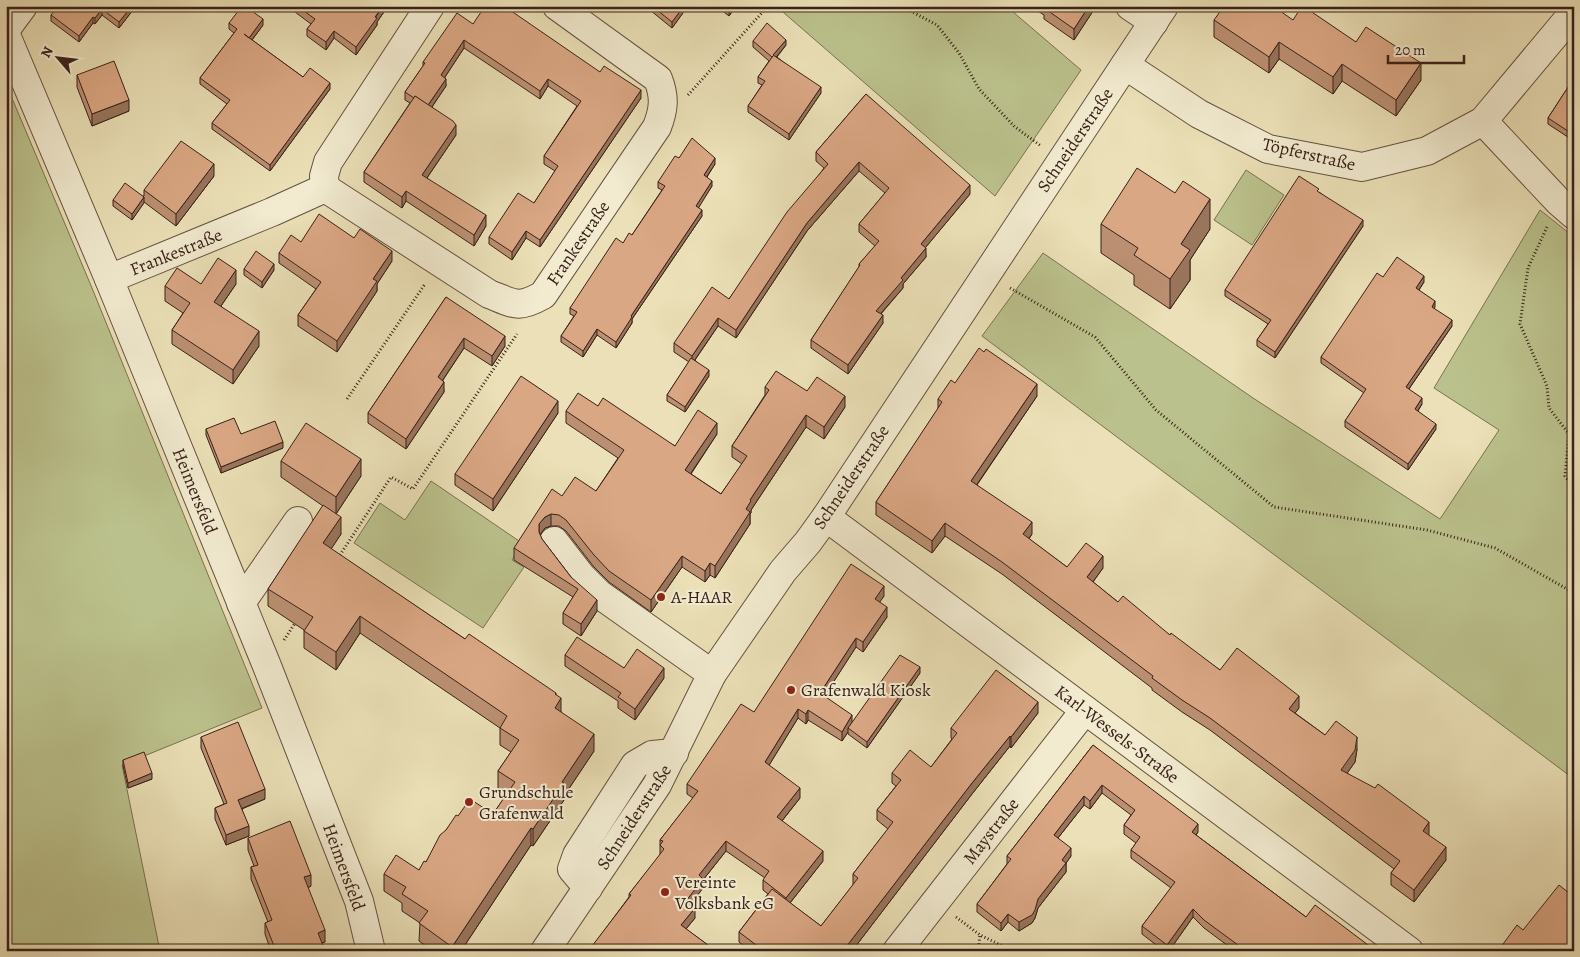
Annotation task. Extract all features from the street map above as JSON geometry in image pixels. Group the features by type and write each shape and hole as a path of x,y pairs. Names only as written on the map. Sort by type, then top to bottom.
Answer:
{"street":[{"path":"6,29 23,6"},
{"path":"325,188 324,176 328,162 430,6"},
{"path":"557,6 658,79 663,91 664,104"},
{"path":"1130,6 1159,14"},
{"name":"Töpferstraße","path":"1125,65 1199,114 1268,148 1362,167 1427,152 1483,121 1574,12"},
{"name":"Schneiderstraße","path":"545,951 657,785 712,674 783,571 826,517 1159,14"},
{"name":"Heimersfeld","path":"6,35 109,279 267,666 359,901 371,951"},
{"name":"Frankestraße","path":"109,279 272,212 325,188 489,294 512,303 526,304 543,295 657,127 664,104"},
{"path":"1483,121 1566,209"},
{"name":"Karl-Wessels-Straße","path":"826,517 1409,951"},
{"path":"241,603 298,522"},
{"path":"554,541 599,594 712,674"},
{"name":"Maystraße","path":"896,951 1085,710"}],"path":[{"path":"664,104 690,95 768,6"},
{"path":"901,6 937,25 959,53 979,89 1015,127 1042,146 1049,180"},
{"path":"1566,209 1528,268 1520,324 1547,386 1549,408 1569,434 1565,476 1574,488"},
{"path":"347,399 439,262"},
{"path":"986,274 1094,337 1156,410 1274,507 1427,530 1495,548 1574,593"},
{"path":"337,559 391,477 413,489 517,334"},
{"path":"267,666 299,617"},
{"path":"935,902 980,935 1013,951"},
{"path":"978,951 980,935"}],"green space":[{"path":"776,6 1006,6 1081,70 995,196"},
{"path":"6,84 92,288 262,708 122,765 160,951 6,951"},
{"path":"1246,170 1284,195 1252,245 1214,220"},
{"path":"1540,210 1574,237 1574,779 982,336 1043,253 1253,398 1440,519 1499,430 1434,388"},
{"path":"431,481 522,543 512,560 524,567 483,628 354,543 380,503 405,520"}],"building":[{"path":"58,6 132,6 119,22 102,9 95,18 93,17 79,36 51,15"},
{"path":"242,6 245,6 263,19 249,38 303,77 310,68 330,83 270,165 212,123 230,100 200,78 237,29 229,23"},
{"path":"297,6 383,6 375,17 377,18 356,47 334,31 326,42 307,29 315,19"},
{"path":"485,6 504,6 600,72 604,66 641,90 540,240 526,231 512,252 489,237 518,193 534,203 558,166 544,156 581,101 548,79 540,91 464,40 441,75 446,79 428,105 405,92 457,13 473,24"},
{"path":"652,6 684,6 672,22"},
{"path":"1045,6 1089,6 1074,29 1044,8"},
{"path":"1224,6 1273,6 1293,20 1303,6 1356,42 1366,27 1421,63 1396,100 1342,64 1333,77 1279,42 1269,57 1214,20"},
{"path":"767,23 786,40 773,55 821,87 789,134 748,106 765,81 758,77 773,56 753,41"},
{"path":"114,61 129,100 92,114 77,75"},
{"path":"1574,78 1574,135 1548,118"},
{"path":"866,94 970,185 921,244 926,248 901,278 903,280 876,311 883,315 848,365 811,340 859,264 879,241 859,224 889,188 859,162 807,223 736,330 718,318 692,356 674,343 712,287 729,299 787,212 828,164 816,152"},
{"path":"415,96 453,121 456,125 422,175 486,215 474,235 406,191 402,197 364,172"},
{"path":"692,138 715,158 704,175 712,181 696,206 702,210 631,316 616,342 597,329 583,351 561,336 577,312 570,308 616,238 623,243 629,233 632,235 665,186 658,182 675,156 679,158"},
{"path":"181,141 214,164 176,214 144,190"},
{"path":"1137,168 1175,193 1183,181 1210,199 1181,244 1190,250 1170,279 1134,255 1138,248 1101,224"},
{"path":"1299,176 1319,189 1317,191 1363,220 1275,352 1257,340 1271,320 1225,290"},
{"path":"125,183 144,197 132,214 113,200"},
{"path":"319,214 354,238 360,229 392,251 373,279 377,281 337,341 298,315 321,282 279,253 291,235 301,242"},
{"path":"256,251 274,264 262,282 244,269"},
{"path":"1397,257 1424,276 1416,288 1435,301 1432,307 1452,320 1406,387 1422,398 1415,409 1436,424 1408,464 1345,421 1366,389 1321,357 1377,273 1383,277"},
{"path":"218,258 236,270 214,302 259,331 233,370 172,330 190,303 165,286 177,268 201,284"},
{"path":"446,297 505,336 492,356 464,338 438,377 444,382 406,439 368,413"},
{"path":"979,348 984,352 986,349 1037,384 971,481 1032,522 1023,534 1067,567 1086,543 1103,556 1087,577 1118,602 1123,596 1170,635 1171,633 1220,670 1237,648 1299,696 1289,709 1325,735 1336,721 1357,737 1355,750 1341,770 1375,788 1378,784 1429,822 1423,831 1446,847 1414,890 1391,873 1400,861 1210,718 1152,678 1153,676 1002,562 945,523 932,541 876,502 942,402 938,399 951,380 955,383"},
{"path":"691,358 709,370 685,407 667,395"},
{"path":"776,371 807,391 817,377 845,396 824,427 806,415 750,500 746,509 750,512 715,566 710,563 705,571 682,556 651,600 609,571 566,520 559,515 551,514 545,517 539,524 539,532 542,539 571,577 597,600 581,624 563,613 578,589 514,548 552,489 562,496 575,477 596,491 624,450 566,411 578,393 598,406 603,398 675,446 698,410 717,423 685,470 721,494 747,456 732,446 769,390 765,387"},
{"path":"521,376 558,401 493,499 455,474"},
{"path":"234,418 241,434 275,421 283,442 221,467 206,429"},
{"path":"306,423 361,459 336,497 281,461"},
{"path":"323,505 341,517 323,543 465,639 469,634 556,693 561,698 555,708 594,734 562,782 564,783 533,829 531,828 452,947 419,923 428,911 402,894 406,887 384,874 396,855 419,870 424,861 426,862 440,835 446,830 456,815 458,816 470,799 493,814 515,782 498,771 519,740 500,728 507,716 360,616 336,652 304,631 313,617 268,589"},
{"path":"851,564 884,586 875,599 887,607 863,642 856,638 820,693 852,715 842,732 808,710 806,714 798,709 765,762 800,788 777,817 823,851 786,898 763,880 769,871 726,841 699,875 703,879 686,901 695,908 681,925 716,951 590,951 631,895 629,894 664,849 660,845 663,841 660,840 698,791 687,784 741,704 754,712"},
{"path":"577,637 624,668 637,649 664,668 635,709 618,697 621,693 565,655"},
{"path":"900,655 920,667 867,742 848,728"},
{"path":"996,670 1038,702 972,783 846,947 843,945 839,951 764,951 739,932 772,889 821,926 858,878 853,874 893,822 877,810 901,780 892,773 910,750 931,767 957,733 951,728"},
{"path":"238,722 265,789 238,800 249,826 226,835 215,808 227,803 201,737"},
{"path":"1093,745 1198,824 1192,832 1306,917 1315,905 1376,951 1249,951 1204,920 1193,909 1167,945 1142,926 1175,882 1131,850 1140,837 1124,825 1135,810 1102,785 1090,801 1084,796 1054,835 1071,848 1062,860 1066,863 1038,899 1032,915 1019,922 1008,914 1001,923 977,904 1011,859 1007,856"},
{"path":"144,752 152,773 128,783 123,760"},
{"path":"290,821 311,875 304,877 325,930 318,933 325,951 276,951 265,923 272,920 251,867 258,865 248,838"},
{"path":"1559,885 1574,897 1574,940 1565,951 1498,951 1517,925 1523,930"}],"place":[{"name":"A-HAAR","path":"661,597"},
{"name":"Grafenwald Kiosk","path":"791,690"},
{"name":"Grundschule Grafenwald","path":"469,802"},
{"name":"Vereinte Volksbank eG","path":"665,892"}]}
